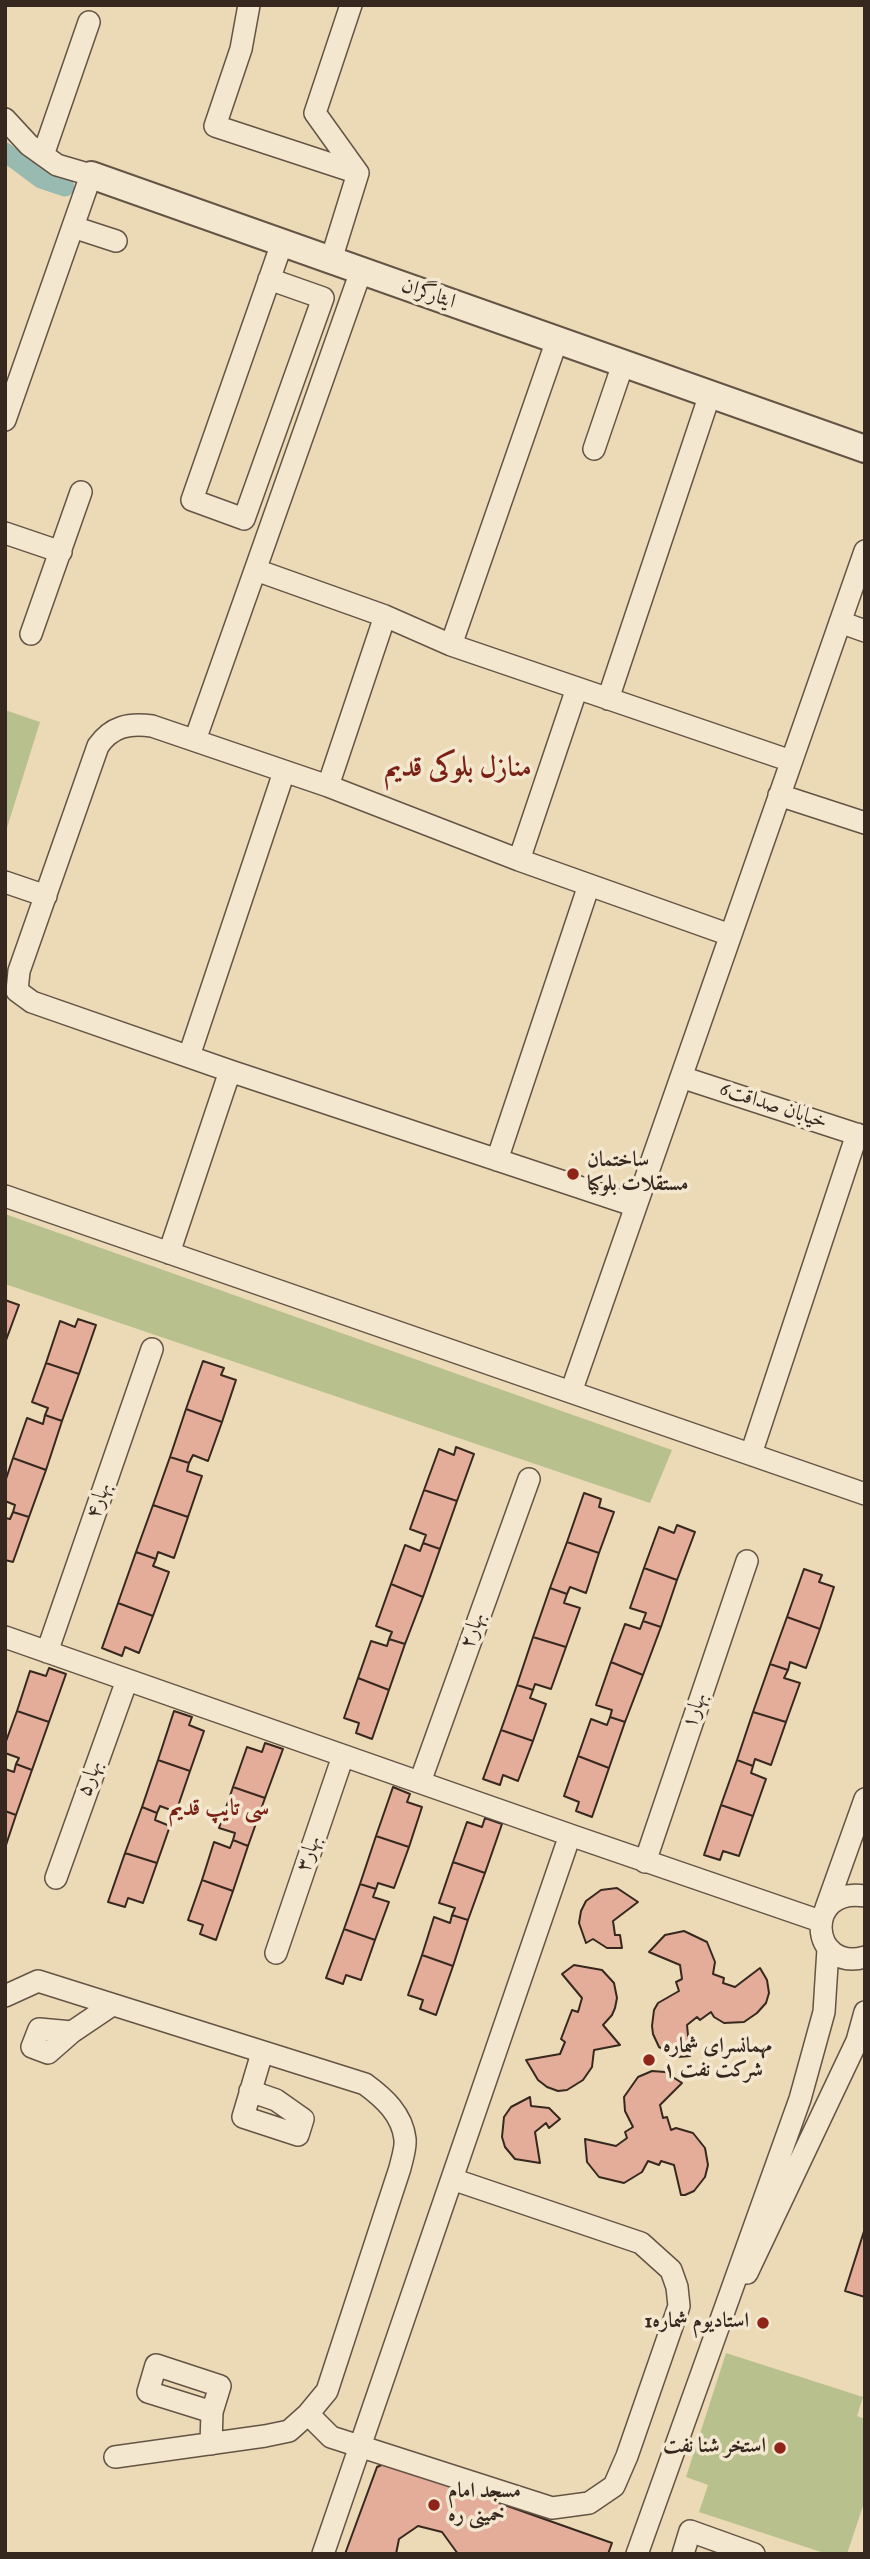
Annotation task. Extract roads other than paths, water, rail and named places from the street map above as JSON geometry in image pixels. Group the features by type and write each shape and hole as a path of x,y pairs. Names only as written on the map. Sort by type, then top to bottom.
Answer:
{"street":[{"path":"249,5 240,49 215,127 358,173"},
{"path":"351,5 315,113 358,173"},
{"path":"43,155 89,22"},
{"name":"ایثارگران","path":"5,119 29,145 57,165 865,449"},
{"path":"331,260 358,173"},
{"path":"5,420 91,175"},
{"path":"73,227 116,241"},
{"path":"269,279 323,298 244,519 192,500 269,279 282,243"},
{"path":"195,740 361,271"},
{"path":"450,646 557,340"},
{"path":"594,449 623,363"},
{"path":"608,699 710,394"},
{"path":"31,634 81,492"},
{"path":"5,533 61,552"},
{"path":"570,1392 865,551"},
{"path":"256,570 385,616 450,646 791,761"},
{"path":"328,786 385,616"},
{"path":"840,622 865,631"},
{"path":"519,860 578,688"},
{"path":"636,1206 230,1071 33,1002 17,991 19,971 98,746 105,736 118,727 136,724 152,726 328,786 519,860 730,935"},
{"path":"189,1056 284,772"},
{"path":"779,795 865,823"},
{"path":"5,882 46,896"},
{"path":"497,1160 589,885"},
{"path":"169,1253 230,1071"},
{"name":"خیابان صداقت6","path":"681,1077 861,1136"},
{"path":"751,1454 861,1136"},
{"path":"5,1196 865,1494"},
{"name":"بهار۴","path":"47,1652 152,1349"},
{"name":"بهار۲","path":"419,1782 529,1479"},
{"name":"بهار۱","path":"645,1861 747,1561"},
{"path":"5,1637 645,1861 823,1915"},
{"name":"بهار۵","path":"56,1878 127,1680"},
{"name":"بهار۳","path":"276,1953 343,1756"},
{"path":"865,1799 823,1915 821,1936 828,1949 840,1957 854,1960 865,1957"},
{"path":"323,2554 570,1835"},
{"path":"823,1915 837,1898 851,1894 865,1896"},
{"path":"637,2554 800,2099 824,2012 828,1949"},
{"path":"5,1996 38,1981 365,2084 383,2097 397,2114 406,2140 400,2168 327,2391 308,2414 289,2431 115,2456"},
{"path":"72,2032 112,2005"},
{"path":"714,2333 766,2238 858,2041 865,2012"},
{"path":"250,2091 261,2053"},
{"path":"308,2414 331,2437 552,2508 589,2503 614,2486 679,2306 677,2287 671,2270 641,2244 452,2179"},
{"path":"211,2444 212,2413"},
{"path":"683,2554 690,2531 754,2554"}],"waterway":[{"path":"5,152 41,179 65,187"}],"place":[{"name":"ساختمان مستقلات بلوکیا","path":"573,1174"},
{"name":"مهمانسرای شماره ۱ شرکت نفت","path":"649,2060"},
{"name":"استادیوم شماره1","path":"763,2323"},
{"name":"استخر شنا نفت","path":"780,2448"},
{"name":"مسجد امام خمینی ره","path":"434,2505"}],"district":[{"name":"منازل بلوکی قدیم","path":"458,770"},
{"name":"سی تایپ قدیم","path":"219,1810"}]}
